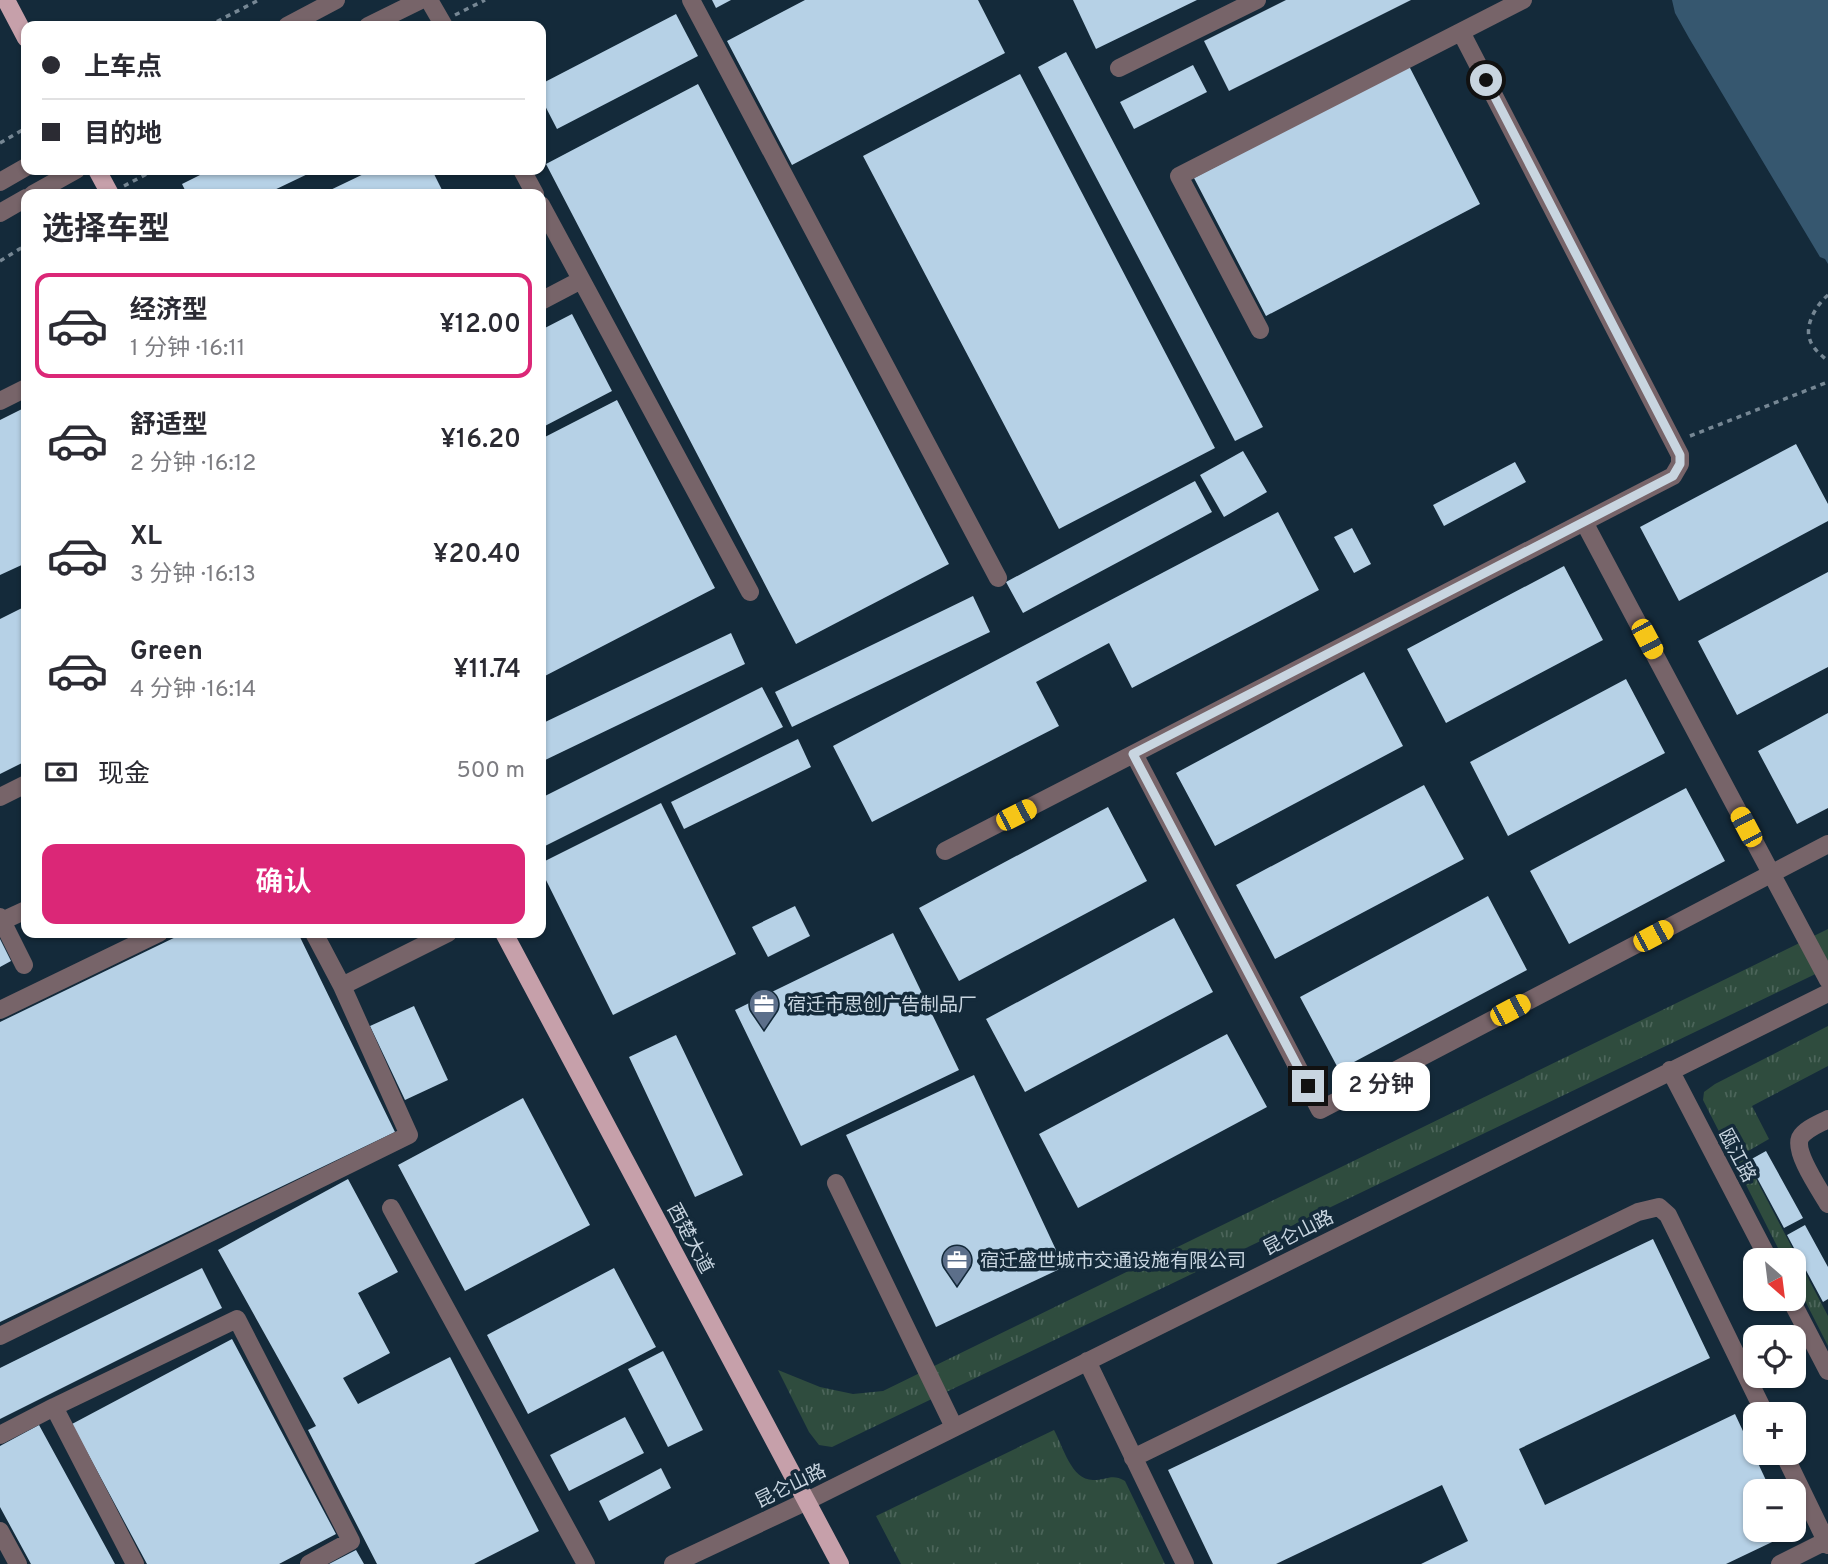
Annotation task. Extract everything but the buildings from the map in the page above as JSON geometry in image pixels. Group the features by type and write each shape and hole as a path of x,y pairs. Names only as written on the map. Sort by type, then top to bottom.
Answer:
{"main road":[{"path":"6,0 21,28"},
{"path":"101,175 113,189"},
{"name":"西楚大道","path":"507,938 840,1564"}],"street":[{"path":"296,21 336,0"},
{"path":"378,21 421,0"},
{"path":"429,0 441,21"},
{"path":"691,0 998,578"},
{"path":"1119,68 1257,0"},
{"path":"1260,330 1179,176 1523,0"},
{"path":"945,851 1673,476 1680,464 1680,455 1674,442 1461,32"},
{"path":"0,182 21,170"},
{"path":"42,189 67,175"},
{"path":"0,213 21,201"},
{"path":"546,214 750,592"},
{"path":"546,298 581,280"},
{"path":"0,401 21,390"},
{"path":"1584,522 1828,980"},
{"path":"1133,754 1320,1110 1828,844"},
{"path":"0,797 21,786"},
{"path":"21,912 1,919 24,965"},
{"path":"0,1010 149,938"},
{"path":"0,1336 409,1135 342,986 317,938"},
{"path":"342,986 438,938"},
{"name":"昆仑山路","path":"673,1564 807,1501 1828,993"},
{"name":"瓯江路","path":"1670,1070 1763,1248"},
{"path":"1828,1119 1806,1131 1800,1139 1799,1150 1828,1205"},
{"path":"836,1183 954,1427"},
{"path":"1133,1458 1638,1212 1659,1207 1668,1215 1759,1402"},
{"path":"391,1208 586,1564"},
{"path":"1797,1311 1828,1371"},
{"path":"0,1435 237,1319 351,1541 309,1564"},
{"path":"1087,1361 1185,1564"},
{"path":"54,1407 135,1564"},
{"path":"1780,1564 1827,1543 1789,1465"},
{"path":"0,1531 18,1564"}],"path":[{"path":"218,21 259,0"},
{"path":"0,143 21,131"},
{"path":"119,189 145,175"},
{"path":"0,261 21,248"},
{"path":"1828,295 1819,304 1808,334 1810,342 1828,361"},
{"path":"1674,442 1828,383"}],"green space":[{"path":"1828,929 1828,968 832,1447 819,1445 809,1432 778,1370 820,1387 853,1394 883,1391"},
{"path":"1828,1026 1828,1066 1752,1106 1769,1139 1743,1154 1792,1248 1778,1248 1703,1100 1704,1092"},
{"path":"1806,1274 1828,1316 1828,1346 1806,1303"},
{"path":"1054,1430 1073,1468 1085,1479 1113,1477 1125,1481 1165,1564 901,1564 876,1516"}],"water":[{"path":"1672,0 1828,0 1828,264 1820,257 1689,38 1675,13"}],"place":[{"name":"宿迁市思创广告制品厂","path":"764,1031"},
{"name":"宿迁盛世城市交通设施有限公司","path":"957,1287"}],"route":[{"path":"1308,1086 1133,754 1673,476 1680,464 1680,455 1486,80"}]}
